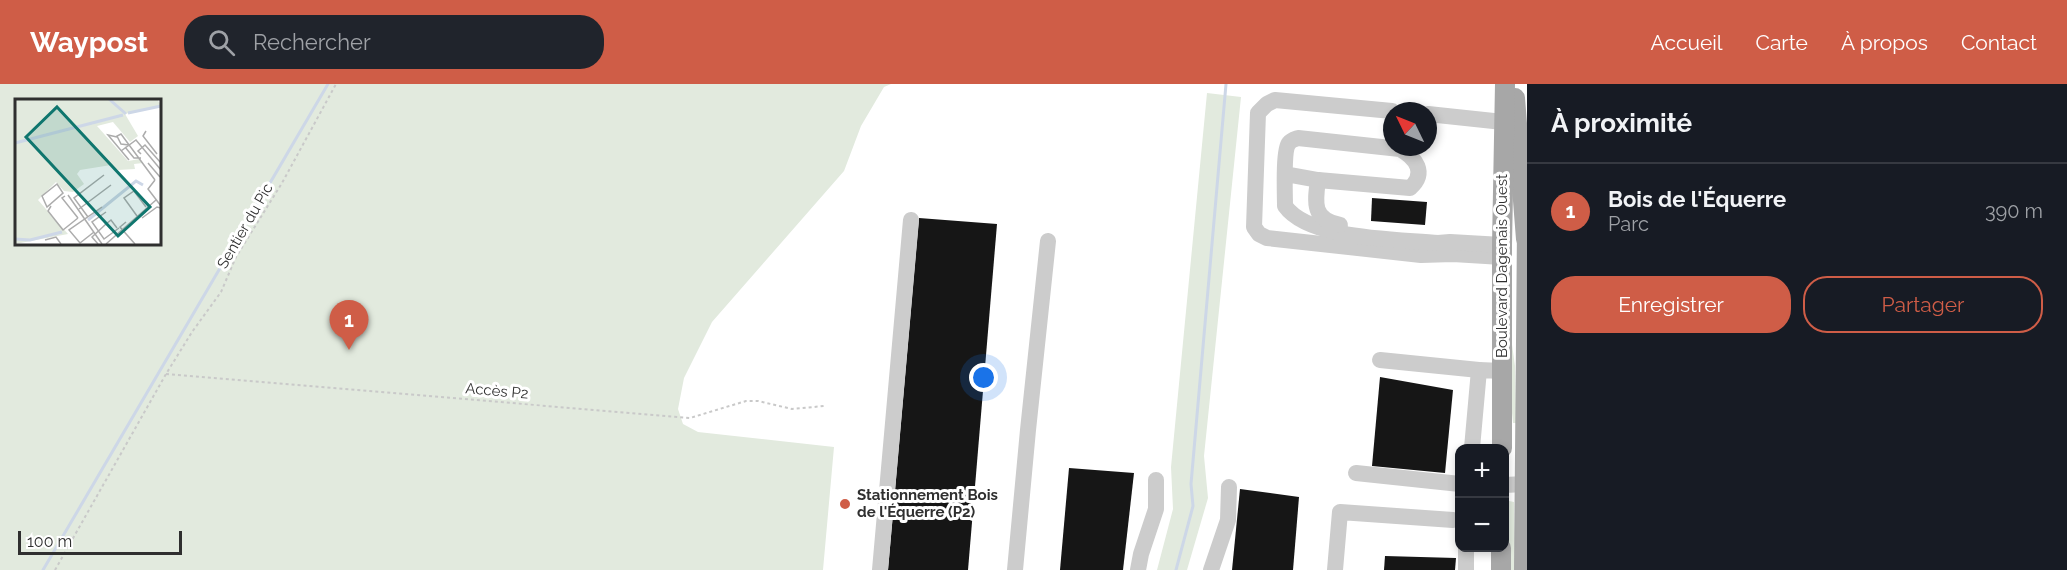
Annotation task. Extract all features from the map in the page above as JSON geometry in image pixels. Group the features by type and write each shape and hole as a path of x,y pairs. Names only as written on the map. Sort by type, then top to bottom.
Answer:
{"main road":[{"name":"Boulevard Dagenais Ouest","path":"1502,444 1505,84"},
{"name":"Boulevard Dagenais Ouest","path":"1516,84 1515,101 1526,257"},
{"name":"Boulevard Dagenais Ouest","path":"1524,570 1527,227"},
{"path":"1501,552 1501,570"}],"lane":[{"path":"1383,110 1275,100 1267,104 1258,113 1254,227 1259,234 1267,238 1420,255 1526,257"},
{"path":"1437,115 1503,122"},
{"path":"1285,174 1318,180 1410,188 1416,183 1418,176 1413,159 1400,149 1298,138 1287,145 1285,174 1285,206 1296,217 1342,234 1438,243 1450,242"},
{"path":"1318,180 1316,206 1318,214 1333,224 1437,236 1450,242 1502,256"},
{"path":"880,570 911,220"},
{"path":"1015,570 1048,241"},
{"path":"1380,360 1502,371"},
{"path":"1472,444 1479,370"},
{"path":"1356,473 1455,483"},
{"path":"1138,570 1156,509 1156,480"},
{"path":"1509,485 1526,484"},
{"path":"1211,570 1228,520 1229,487"},
{"path":"1335,570 1340,512 1453,520"},
{"path":"1466,552 1466,570"}],"path":[{"name":"Sentier du Pic","path":"56,570 166,374 192,332 221,292 236,257 282,183 336,84"},
{"name":"Accès P2","path":"166,374 690,418 746,402 758,401 792,410 824,406"}],"shaded area":[{"path":"0,84 891,84 884,87 861,126 844,171 712,322 684,378 678,409 683,424 698,432 834,447 823,570 0,570"},
{"path":"1207,93 1241,97 1204,456 1208,498 1187,570 1157,570 1173,509 1171,467"},
{"path":"1509,323 1515,366 1516,423 1513,423 1508,372"},
{"path":"1509,501 1514,502 1515,570 1511,570"}],"building":[{"path":"1372,198 1427,202 1425,225 1371,221"},
{"path":"919,218 997,224 968,570 888,570"},
{"path":"1380,377 1453,390 1445,473 1372,466"},
{"path":"1069,468 1134,473 1123,570 1060,570"},
{"path":"1240,489 1299,497 1293,570 1232,570"},
{"path":"1385,556 1456,558 1455,570 1384,570"}],"waterway":[{"path":"43,570 328,84"},
{"path":"1176,570 1193,506 1191,484 1226,84"}],"place":[{"name":"Bois de l'Équerre","path":"349,350"},
{"name":"Stationnement Bois de l'Équerre (P2)","path":"845,504"}]}
